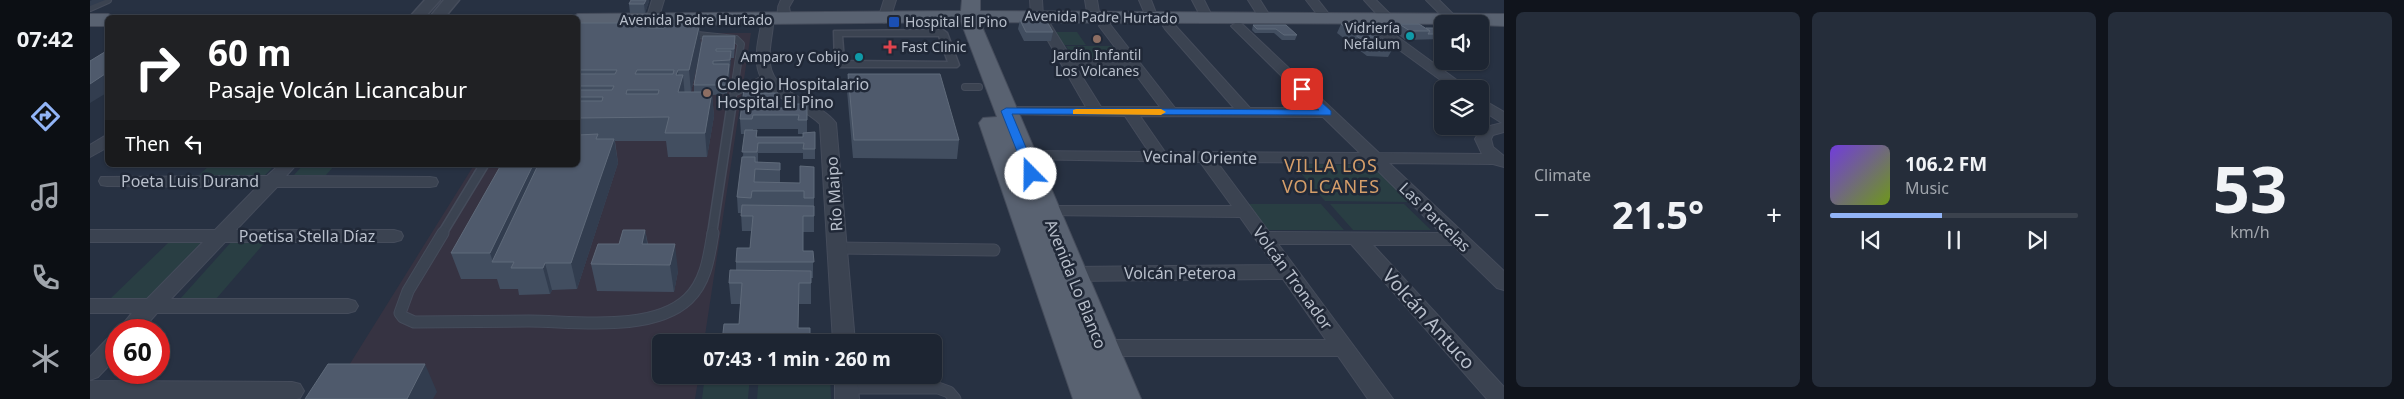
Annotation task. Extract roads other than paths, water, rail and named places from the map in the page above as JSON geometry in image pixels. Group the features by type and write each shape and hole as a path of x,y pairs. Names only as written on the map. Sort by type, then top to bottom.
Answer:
{"main road":[{"name":"Avenida Padre Hurtado","path":"580,20 653,26 776,23 963,14 1039,14 1096,15 1161,22 1237,26 1434,24"},
{"name":"Avenida Padre Hurtado","path":"580,25 653,26 776,23 963,14"},
{"name":"Avenida Lo Blanco","path":"963,14 972,87 1090,399"},
{"name":"Avenida Lo Blanco","path":"963,14 1006,111 1122,399"},
{"name":"Avenida Padre Hurtado","path":"1161,22 1207,18 1327,19 1382,23"},
{"path":"90,20 105,20"},
{"name":"Avenida Padre Hurtado","path":"1489,21 1504,20"},
{"path":"90,26 105,26"},
{"path":"1489,28 1504,28"}],"street":[{"path":"419,15 433,0"},
{"path":"439,15 452,0"},
{"path":"653,26 658,0"},
{"path":"768,77 764,66 776,23 787,0"},
{"path":"884,18 890,0"},
{"path":"1145,0 1161,22 1246,113"},
{"path":"1198,0 1207,18"},
{"path":"1254,0 1266,19"},
{"path":"1312,0 1327,19"},
{"path":"1370,0 1382,23 1451,80"},
{"path":"1432,0 1442,15"},
{"path":"1039,14 1096,112"},
{"path":"1096,15 1171,112"},
{"name":"Las Parcelas","path":"1237,26 1504,283"},
{"path":"837,33 943,33 954,65 944,65 840,64 837,33"},
{"path":"1067,63 1133,63"},
{"name":"Río Maipo","path":"768,77 780,90 821,114 828,123 843,334"},
{"path":"1489,108 1504,119"},
{"path":"1006,111 1327,113"},
{"path":"1130,112 1160,157"},
{"name":"Vecinal Oriente","path":"1500,162 1486,149 1483,139 1487,132 1504,128"},
{"path":"90,152 105,141"},
{"name":"Vecinal Oriente","path":"1024,156 1500,162"},
{"name":"Volcán Tronador","path":"1205,157 1381,399"},
{"path":"141,319 286,167"},
{"name":"Poeta Luis Durand","path":"107,181 430,182"},
{"path":"1046,211 1245,212"},
{"name":"Poetisa Stella Díaz","path":"90,236 394,236"},
{"path":"1264,238 1458,239"},
{"name":"Volcán Antuco","path":"1356,238 1501,399"},
{"name":"Volcán Peteroa","path":"1072,274 1289,272"},
{"path":"90,306 348,306"},
{"path":"1102,348 1344,348"},
{"path":"90,371 105,355"},
{"path":"90,390 292,391"}],"lane":[{"path":"90,8 108,0"},
{"path":"483,167 408,291 400,314 403,317 414,322 590,322 647,319 676,309 701,284 708,263 740,41 692,35 686,32 687,25"},
{"path":"734,93 768,77"},
{"path":"837,248 994,250"},
{"path":"847,387 938,388 949,392 956,399"}],"place":[{"name":"Hospital El Pino","path":"894,22"},
{"name":"Vidriería Nefalum","path":"1410,36"},
{"name":"Jardín Infantil Los Volcanes","path":"1097,39"},
{"name":"Fast Clinic","path":"890,47"},
{"name":"Amparo y Cobijo","path":"859,57"},
{"name":"Colegio Hospitalario Hospital El Pino","path":"707,93"}],"district":[{"name":"VILLA LOS VOLCANES","path":"1331,176"}]}
